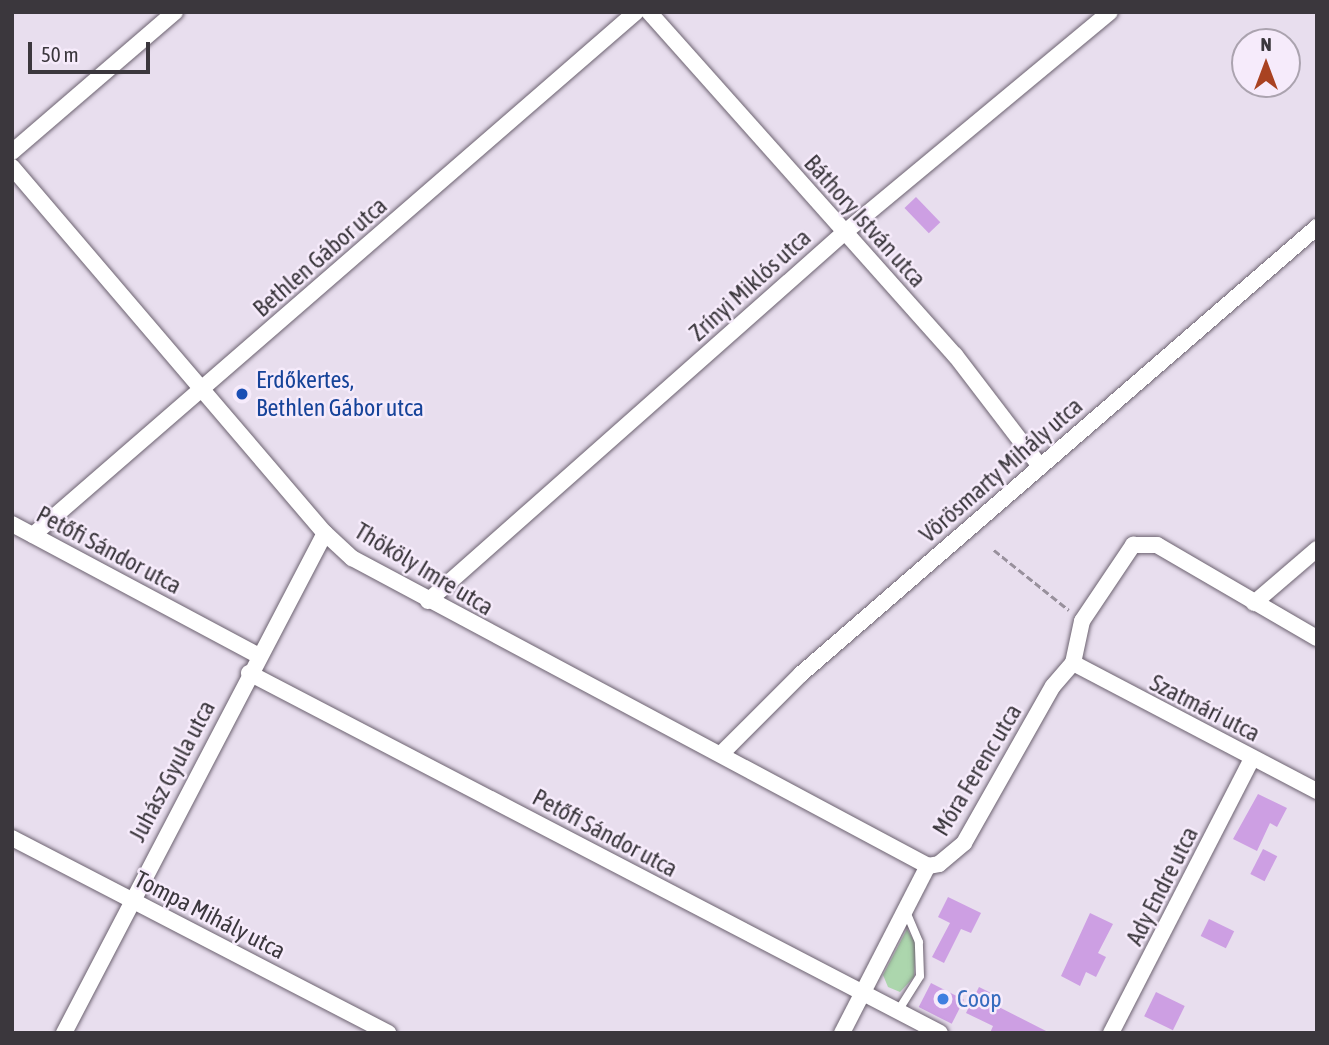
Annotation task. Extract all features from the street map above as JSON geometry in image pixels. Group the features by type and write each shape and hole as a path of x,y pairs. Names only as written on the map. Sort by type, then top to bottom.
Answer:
{"street":[{"path":"12,152 175,12"},
{"name":"Bethlen Gábor utca","path":"33,535 636,12"},
{"name":"Báthory István utca","path":"649,12 955,355 1040,466"},
{"name":"Zrínyi Miklós utca","path":"428,601 845,232 1110,12"},
{"name":"Thököly Imre utca","path":"12,167 325,533 352,558 928,866"},
{"name":"Vörösmarty Mihály utca","path":"721,754 802,674 1317,227"},
{"name":"Petőfi Sándor utca","path":"12,524 259,656"},
{"name":"Juhász Gyula utca","path":"64,1033 249,673 325,533"},
{"name":"Móra Ferenc utca","path":"842,1033 928,866 939,864 964,843 1053,686 1073,663 1082,621 1122,555 1133,545 1157,545 1254,603"},
{"path":"1317,549 1254,603 1317,638"},
{"name":"Szatmári utca","path":"1073,663 1317,791"},
{"name":"Petőfi Sándor utca","path":"249,673 940,1033"},
{"name":"Ady Endre utca","path":"1111,1033 1252,759"},
{"name":"Tompa Mihály utca","path":"12,838 388,1033"}],"lane":[{"path":"898,1010 920,976 919,942 905,910"}],"path":[{"path":"994,550 1082,621"}],"green space":[{"path":"907,929 916,944 914,977 900,992 888,987 883,975"}],"building":[{"path":"916,197 940,222 929,233 904,208"},
{"path":"1258,794 1287,808 1277,827 1270,823 1257,851 1233,839"},
{"path":"1263,849 1277,856 1265,881 1250,874"},
{"path":"948,897 981,913 971,933 961,929 944,963 932,957 950,923 938,917"},
{"path":"1090,913 1113,924 1098,953 1106,957 1096,977 1086,972 1080,986 1061,976"},
{"path":"1209,919 1234,931 1226,948 1201,936"},
{"path":"931,983 964,1000 952,1024 919,1007"},
{"path":"979,987 997,996 993,1004 1050,1033 990,1033 993,1026 966,1013"},
{"path":"1156,992 1185,1006 1173,1030 1144,1016"}],"place":[{"name":"Erdőkertes, Bethlen Gábor utca","path":"242,394"},
{"name":"Coop","path":"943,999"}]}
